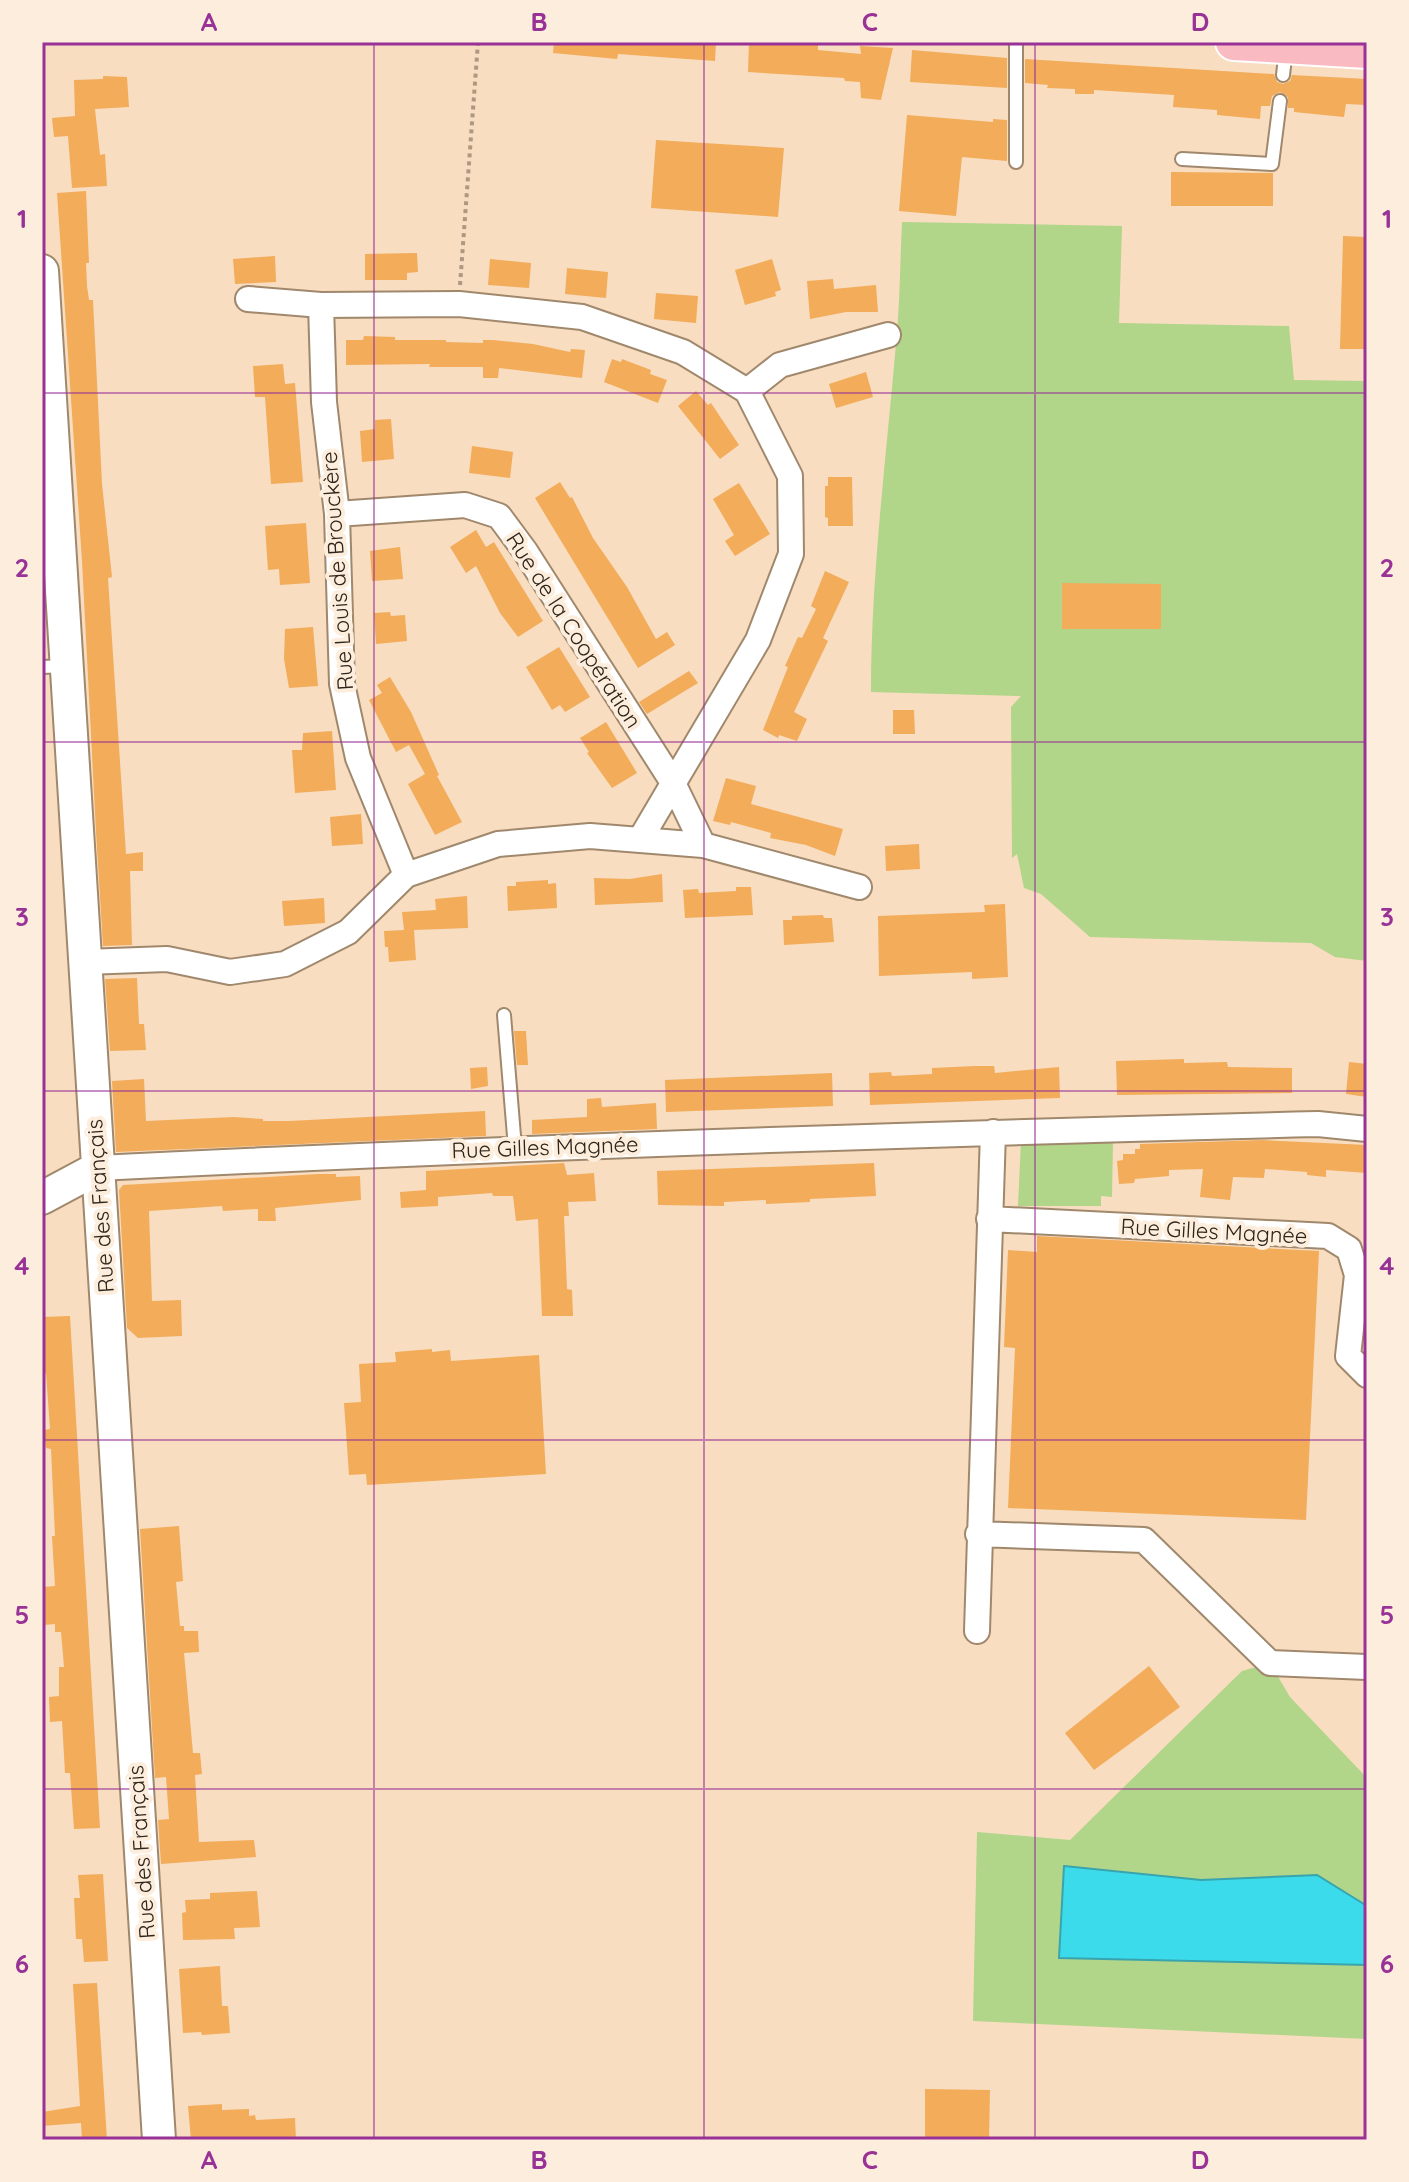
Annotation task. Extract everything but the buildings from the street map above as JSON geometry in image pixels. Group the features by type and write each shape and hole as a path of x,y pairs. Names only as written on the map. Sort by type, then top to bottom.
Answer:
{"main road":[{"path":"1234,42 1285,60 1367,50"},
{"name":"Rue des Français","path":"42,271 53,666 85,962 159,2140"},
{"path":"42,1198 98,1168"}],"street":[{"path":"248,299 321,305 459,304 582,317 683,352 747,391 790,476 791,554 758,640 641,838"},
{"name":"Rue Louis de Brouckère","path":"321,305 324,402 337,514 342,684 358,758 406,875"},
{"path":"747,391 780,365 888,335"},
{"name":"Rue de la Coopération","path":"337,514 465,505 499,516 525,551 672,781 703,845"},
{"path":"85,962 167,959 230,972 285,964 348,932 406,875 498,844 590,836 703,845 859,887"},
{"name":"Rue Gilles Magnée","path":"98,1168 515,1148 993,1132 1318,1124 1367,1129"},
{"path":"977,1631 993,1132"},
{"name":"Rue Gilles Magnée","path":"989,1219 1328,1236 1349,1249 1357,1275 1348,1356 1367,1375"},
{"path":"978,1534 1144,1540 1270,1663 1367,1667"}],"lane":[{"path":"1016,42 1016,162"},
{"path":"1182,159 1272,164 1280,101"},
{"path":"504,1015 515,1148"}],"path":[{"path":"459,304 478,42"}],"green space":[{"path":"902,222 1122,226 1119,323 1289,326 1294,380 1367,381 1367,961 1335,957 1311,943 1090,937 1041,894 1024,888 1017,854 1012,858 1011,707 1021,696 871,692 876,561 897,329"},
{"path":"1113,1140 1112,1197 1101,1196 1101,1206 1018,1206 1021,1141"},
{"path":"1270,1663 1290,1697 1367,1778 1367,2039 973,2021 977,1832 1070,1840 1242,1671"}],"water":[{"path":"1064,1866 1201,1880 1317,1875 1367,1906 1367,1965 1059,1958"}]}
